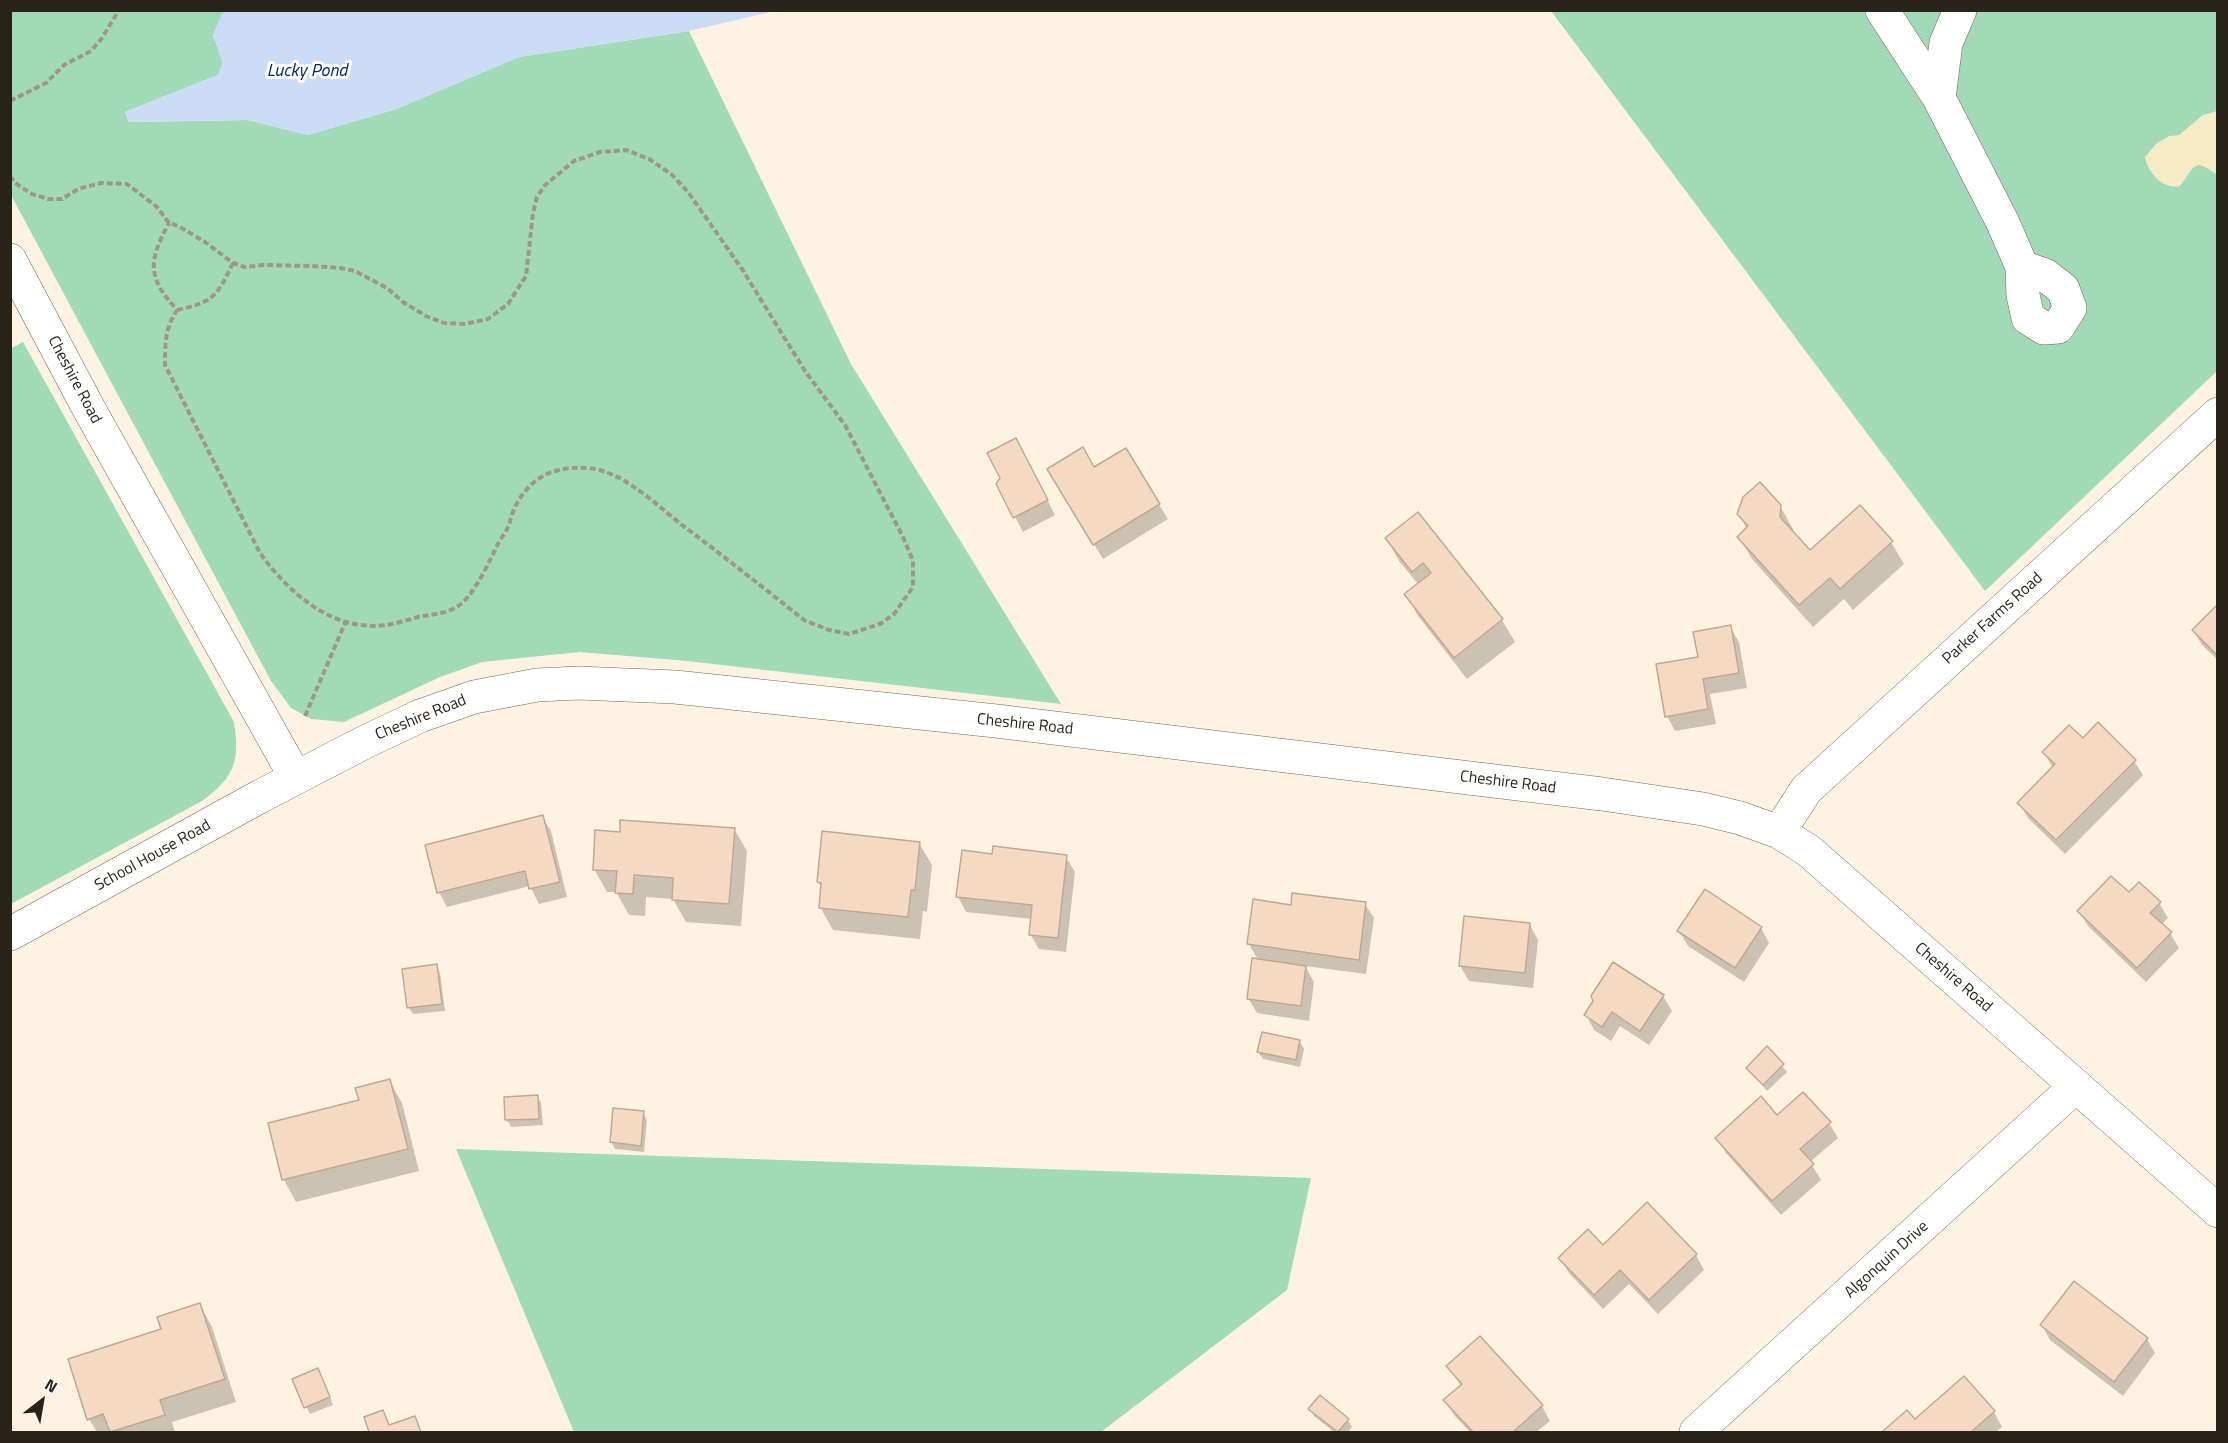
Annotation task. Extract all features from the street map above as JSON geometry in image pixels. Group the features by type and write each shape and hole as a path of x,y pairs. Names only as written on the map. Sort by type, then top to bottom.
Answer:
{"street":[{"path":"1882,10 1939,98 2003,223 2022,267"},
{"path":"1939,98 1946,43 1960,10"},
{"name":"Cheshire Road","path":"10,260 89,409 296,778 420,716 474,697 537,685 578,683 675,687 996,721 1590,793 1703,809 1740,818 1779,832 1809,851 2217,1211"},
{"name":"Parker Farms Road","path":"1779,832 1806,790 1814,782 2217,414"},
{"name":"School House Road","path":"10,934 296,778"},
{"name":"Algonquin Drive","path":"1696,1432 2076,1086"}],"path":[{"path":"10,101 46,82 64,65 91,51 119,10"},
{"path":"10,176 15,183 32,194 48,199 62,199 78,189 101,183 127,184 157,207 169,223 205,242 232,263 245,267 264,265 340,268 371,279 426,316 444,323 465,324 488,319 508,304 526,276 533,213 537,197 545,185 574,161 600,152 626,150 649,159 671,174 688,192 742,269 805,371 845,425 903,537 913,561 913,587 894,614 880,624 849,634 829,630 804,620 640,491 605,471 568,468 546,472 527,487 515,507 489,564 460,605 442,614 373,626 346,621 320,611 296,595 278,578 260,553 165,365 164,341 169,322 177,310 198,306 212,298 221,287 232,263"},
{"path":"169,223 160,239 153,264 156,285 177,310"},
{"path":"305,716 346,621"}],"green space":[{"path":"11,11 229,11 222,14 213,35 223,63 218,75 125,112 129,122 248,120 308,135 396,109 519,57 689,31 851,364 1061,704 687,661 580,652 482,662 440,677 344,722 311,719 291,708 271,681 11,195"},
{"path":"1551,11 2217,11 2217,371 1985,591"},
{"path":"23,342 234,722 236,747 233,767 228,776 202,801 11,904 10,349"},
{"path":"456,1149 1311,1178 1287,1290 1101,1432 574,1432"}],"sand":[{"path":"2217,111 2217,175 2199,165 2192,169 2180,186 2174,187 2157,179 2149,169 2145,157 2156,144 2169,136 2179,135 2203,115"}],"water":[{"name":"Lucky Pond","path":"229,10 775,11 689,31 519,57 396,109 308,135 248,120 129,122 125,112 218,75 223,62 213,35 222,14"}],"building":[{"path":"1016,438 1048,500 1013,518 996,484 1000,478 987,453"},
{"path":"1083,447 1094,467 1126,448 1160,504 1093,545 1047,469"},
{"path":"1760,482 1781,505 1780,517 1810,550 1860,505 1893,541 1840,589 1830,578 1799,605 1737,537 1748,526 1737,514 1743,497"},
{"path":"1418,512 1503,619 1454,658 1404,594 1431,573 1423,563 1412,572 1385,538"},
{"path":"2218,604 2218,656 2192,630"},
{"path":"1731,625 1739,673 1703,679 1708,709 1665,717 1656,664 1698,657 1693,632"},
{"path":"2098,722 2136,760 2056,840 2017,803 2055,764 2042,752 2069,725 2083,738"},
{"path":"543,815 560,882 529,889 525,871 437,893 425,845"},
{"path":"620,820 735,828 729,904 672,900 673,878 634,875 633,894 615,893 617,871 593,870 595,830 620,832"},
{"path":"822,831 920,842 915,890 911,890 908,917 819,908 821,883 817,882"},
{"path":"993,846 1067,855 1058,938 1029,935 1032,905 956,897 962,850 992,854"},
{"path":"2111,876 2129,892 2139,882 2161,902 2150,913 2172,932 2137,968 2077,911"},
{"path":"1705,889 1762,927 1735,968 1677,931"},
{"path":"1292,893 1366,902 1359,960 1247,944 1253,899 1291,905"},
{"path":"1464,916 1530,923 1525,973 1459,966"},
{"path":"1252,958 1306,966 1301,1006 1247,999"},
{"path":"1613,962 1664,995 1640,1031 1612,1012 1602,1027 1584,1015 1593,1001 1591,996"},
{"path":"437,964 442,1004 407,1008 402,969"},
{"path":"1262,1032 1300,1040 1296,1060 1257,1052"},
{"path":"1767,1046 1784,1064 1763,1085 1746,1068"},
{"path":"390,1079 408,1149 282,1180 268,1123 359,1100 355,1088"},
{"path":"1803,1092 1831,1122 1800,1149 1814,1164 1772,1201 1715,1138 1761,1096 1777,1115"},
{"path":"538,1095 539,1119 505,1120 504,1097"},
{"path":"613,1108 644,1111 641,1146 610,1142"},
{"path":"1647,1202 1697,1254 1649,1300 1620,1270 1594,1295 1558,1258 1588,1229 1603,1245"},
{"path":"2074,1281 2148,1338 2114,1382 2040,1325"},
{"path":"200,1303 225,1379 160,1400 165,1415 110,1432 103,1414 87,1420 68,1359 161,1329 157,1317"},
{"path":"1480,1336 1543,1405 1513,1432 1473,1432 1443,1400 1462,1384 1446,1366"},
{"path":"318,1368 330,1397 304,1408 292,1379"},
{"path":"1964,1376 1995,1411 1971,1432 1882,1432 1907,1410 1915,1419"},
{"path":"1320,1395 1349,1419 1338,1432 1308,1409"},
{"path":"383,1410 389,1425 415,1416 421,1432 369,1432 364,1417"}]}
